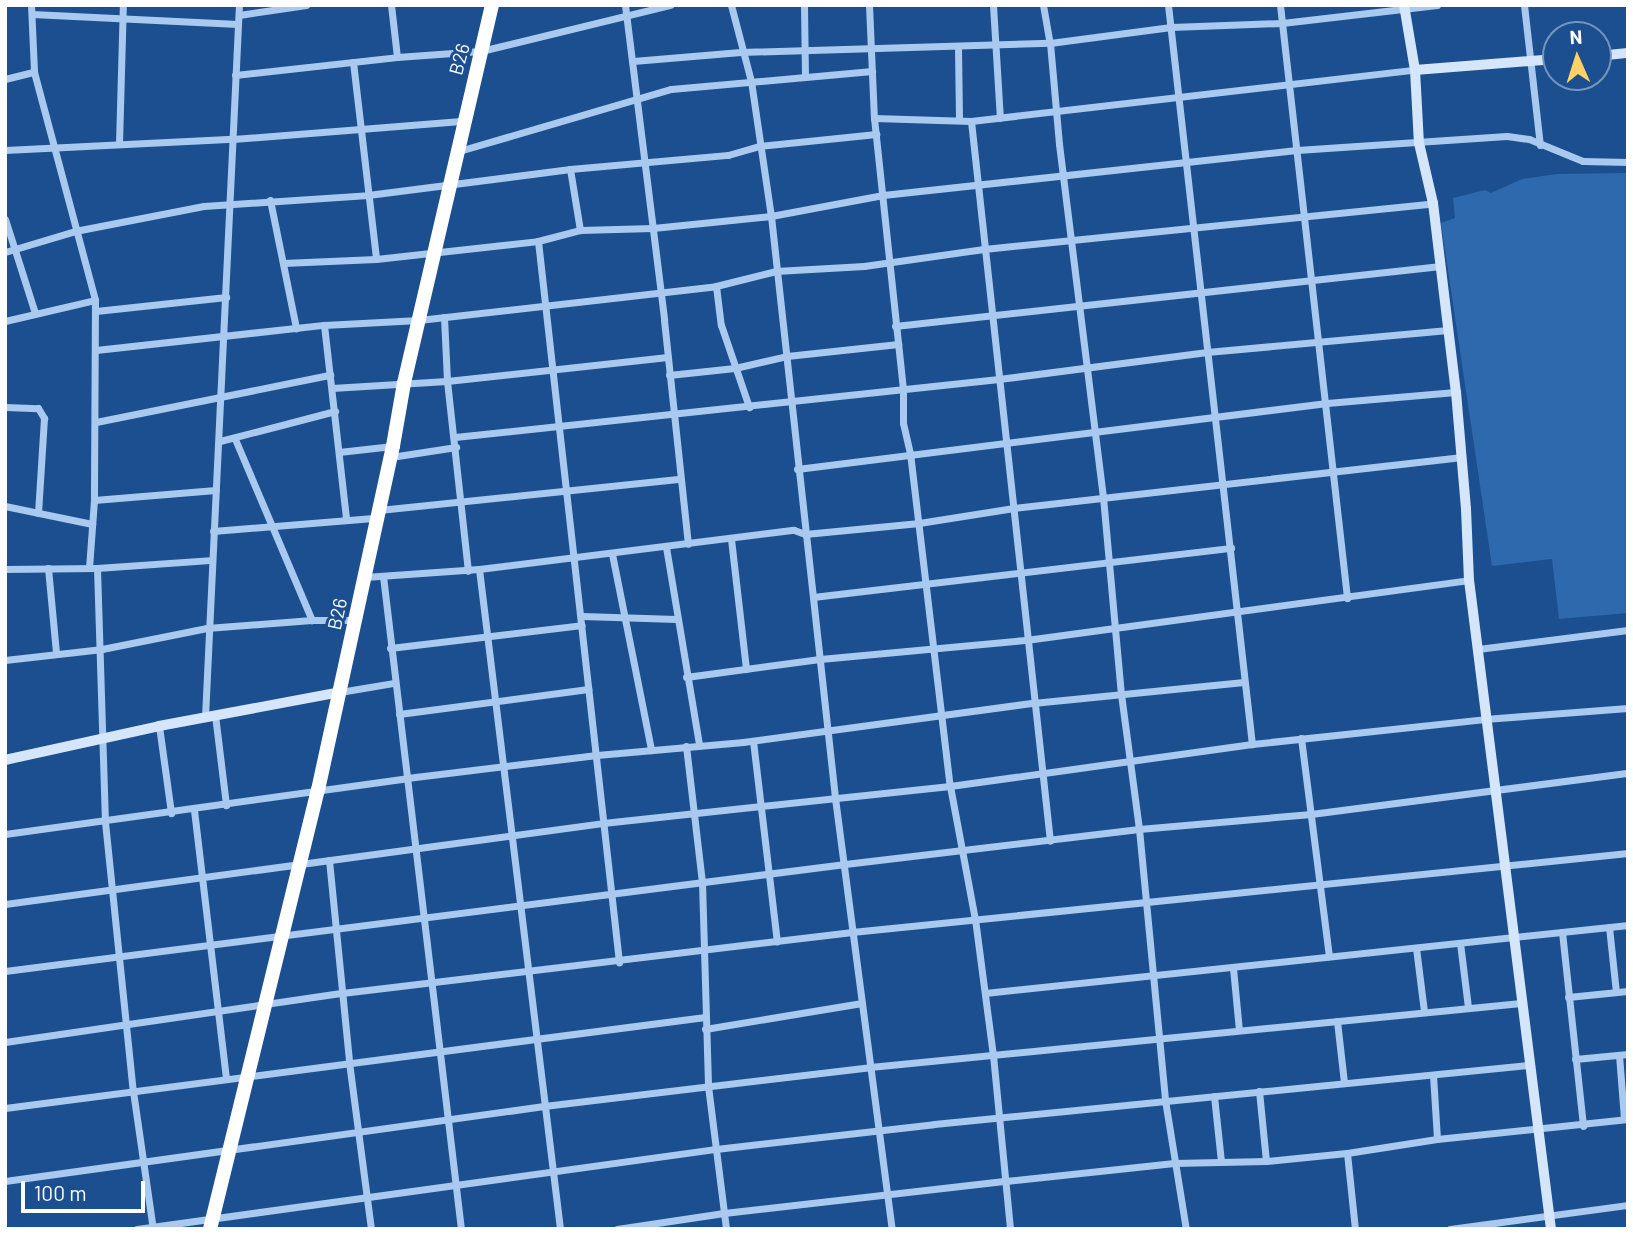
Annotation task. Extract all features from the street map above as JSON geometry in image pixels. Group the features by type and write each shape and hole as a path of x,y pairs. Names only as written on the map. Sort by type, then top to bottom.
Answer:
{"highway":[{"name":"B26","path":"212,1223 318,790 392,451 404,383 492,5"}],"street":[{"path":"119,144 123,5"},
{"path":"226,805 210,716 207,628 220,442 239,5"},
{"path":"239,15 306,5"},
{"path":"391,5 397,57"},
{"path":"625,5 661,292 688,544"},
{"path":"235,75 397,57 481,51 627,18 670,5"},
{"path":"732,5 741,52 751,81 771,216 797,469 830,730 835,798 892,1229"},
{"path":"804,5 805,76"},
{"path":"869,5 874,118 887,262 903,390 903,423 910,453 950,786 975,919 985,993 1010,1229"},
{"path":"993,5 1000,118"},
{"path":"1043,5 1050,43 1063,177 1103,497 1121,694 1139,829 1151,977 1165,1100 1186,1229"},
{"path":"1168,5 1252,744"},
{"path":"1280,5 1306,216 1347,598"},
{"path":"633,61 741,52 1050,43 1171,27 1282,23 1437,5"},
{"path":"1524,5 1540,145"},
{"path":"1404,7 1415,70 1419,143 1433,203 1441,266 1462,457 1469,580 1528,1065 1551,1229"},
{"path":"153,1228 133,1091 105,822 101,739 102,649 93,568 92,523 96,422 95,300 34,72 31,9 239,24"},
{"path":"958,47 959,120"},
{"path":"874,118 971,121 1180,99 1289,83 1542,61"},
{"path":"354,62 376,259"},
{"path":"457,152 638,101 671,89 872,71"},
{"path":"5,79 34,72"},
{"path":"5,150 233,139 464,121"},
{"path":"971,121 976,186 1050,841"},
{"path":"5,253 75,231 229,203 368,195 570,169 728,155 760,146 876,134"},
{"path":"283,264 376,259 538,241 580,230 653,228 771,216 883,195 1297,150 1507,136 1520,137 1591,163 1628,162"},
{"path":"570,169 580,230"},
{"path":"270,200 296,328"},
{"path":"96,351 324,325 419,320 716,286 776,271 887,262 984,249 1433,203"},
{"path":"5,219 35,313"},
{"path":"538,241 619,962"},
{"path":"895,326 1200,290 1441,266"},
{"path":"716,286 721,325 749,407"},
{"path":"96,311 226,297"},
{"path":"5,321 95,300"},
{"path":"444,317 447,381 468,570"},
{"path":"324,325 346,518"},
{"path":"455,437 903,390 1207,352 1448,330"},
{"path":"668,375 735,368 787,356 898,344"},
{"path":"332,388 447,381 668,357"},
{"path":"96,422 330,375"},
{"path":"797,469 1327,403 1456,392"},
{"path":"5,407 38,408 44,418 38,513"},
{"path":"220,442 335,411"},
{"path":"235,439 312,620"},
{"path":"339,452 456,447"},
{"path":"364,577 479,569 794,530 805,534 919,523 1103,497 1462,457"},
{"path":"213,531 680,479"},
{"path":"94,500 216,491"},
{"path":"5,506 92,523"},
{"path":"731,539 746,668"},
{"path":"666,547 699,745"},
{"path":"813,597 926,586 1231,548"},
{"path":"611,554 651,750"},
{"path":"5,569 93,568 211,560"},
{"path":"48,568 56,653"},
{"path":"479,569 551,1172 561,1229"},
{"path":"383,576 461,1229"},
{"path":"686,677 820,659 1026,640 1469,580"},
{"path":"582,615 676,619"},
{"path":"5,660 102,649 207,628 312,620 355,620"},
{"path":"390,648 486,639 582,625"},
{"path":"1478,649 1628,630"},
{"path":"5,834 194,810 407,778 597,755 753,741 941,713 1244,682"},
{"path":"5,760 159,726 394,683"},
{"path":"399,714 588,689"},
{"path":"5,904 603,823 950,786 1301,738 1485,719 1628,708"},
{"path":"159,726 171,813"},
{"path":"1301,738 1322,885 1329,956"},
{"path":"753,741 777,942"},
{"path":"686,746 702,882 708,1086 726,1229"},
{"path":"5,971 767,873 1139,829 1311,814 1628,773"},
{"path":"194,810 226,1078"},
{"path":"5,1042 342,993 619,962 852,932 1628,853"},
{"path":"329,860 349,1062 371,1229"},
{"path":"985,993 1628,925"},
{"path":"1609,927 1616,992"},
{"path":"1562,932 1583,1125"},
{"path":"1460,943 1468,1007"},
{"path":"1416,948 1424,1010"},
{"path":"1233,968 1239,1030"},
{"path":"1568,997 1628,991"},
{"path":"705,1028 862,1003"},
{"path":"5,1181 357,1131 708,1086 1159,1036 1521,1003"},
{"path":"5,1108 705,1017"},
{"path":"1337,1021 1344,1082"},
{"path":"1575,1059 1628,1054"},
{"path":"617,1229 724,1213 1006,1181 1174,1163 1266,1161 1347,1153 1437,1139 1626,1119 1619,1055"},
{"path":"137,1229 212,1223 367,1198 716,1149 1165,1100 1528,1065"},
{"path":"1433,1075 1437,1139"},
{"path":"1259,1091 1266,1161"},
{"path":"1214,1096 1221,1162"},
{"path":"1347,1153 1355,1229"},
{"path":"1450,1229 1628,1205"}],"shaded area":[{"path":"1628,173 1628,613 1559,619 1552,559 1492,566 1441,223 1455,218 1453,198 1485,190 1491,193 1522,179 1557,174"}]}
